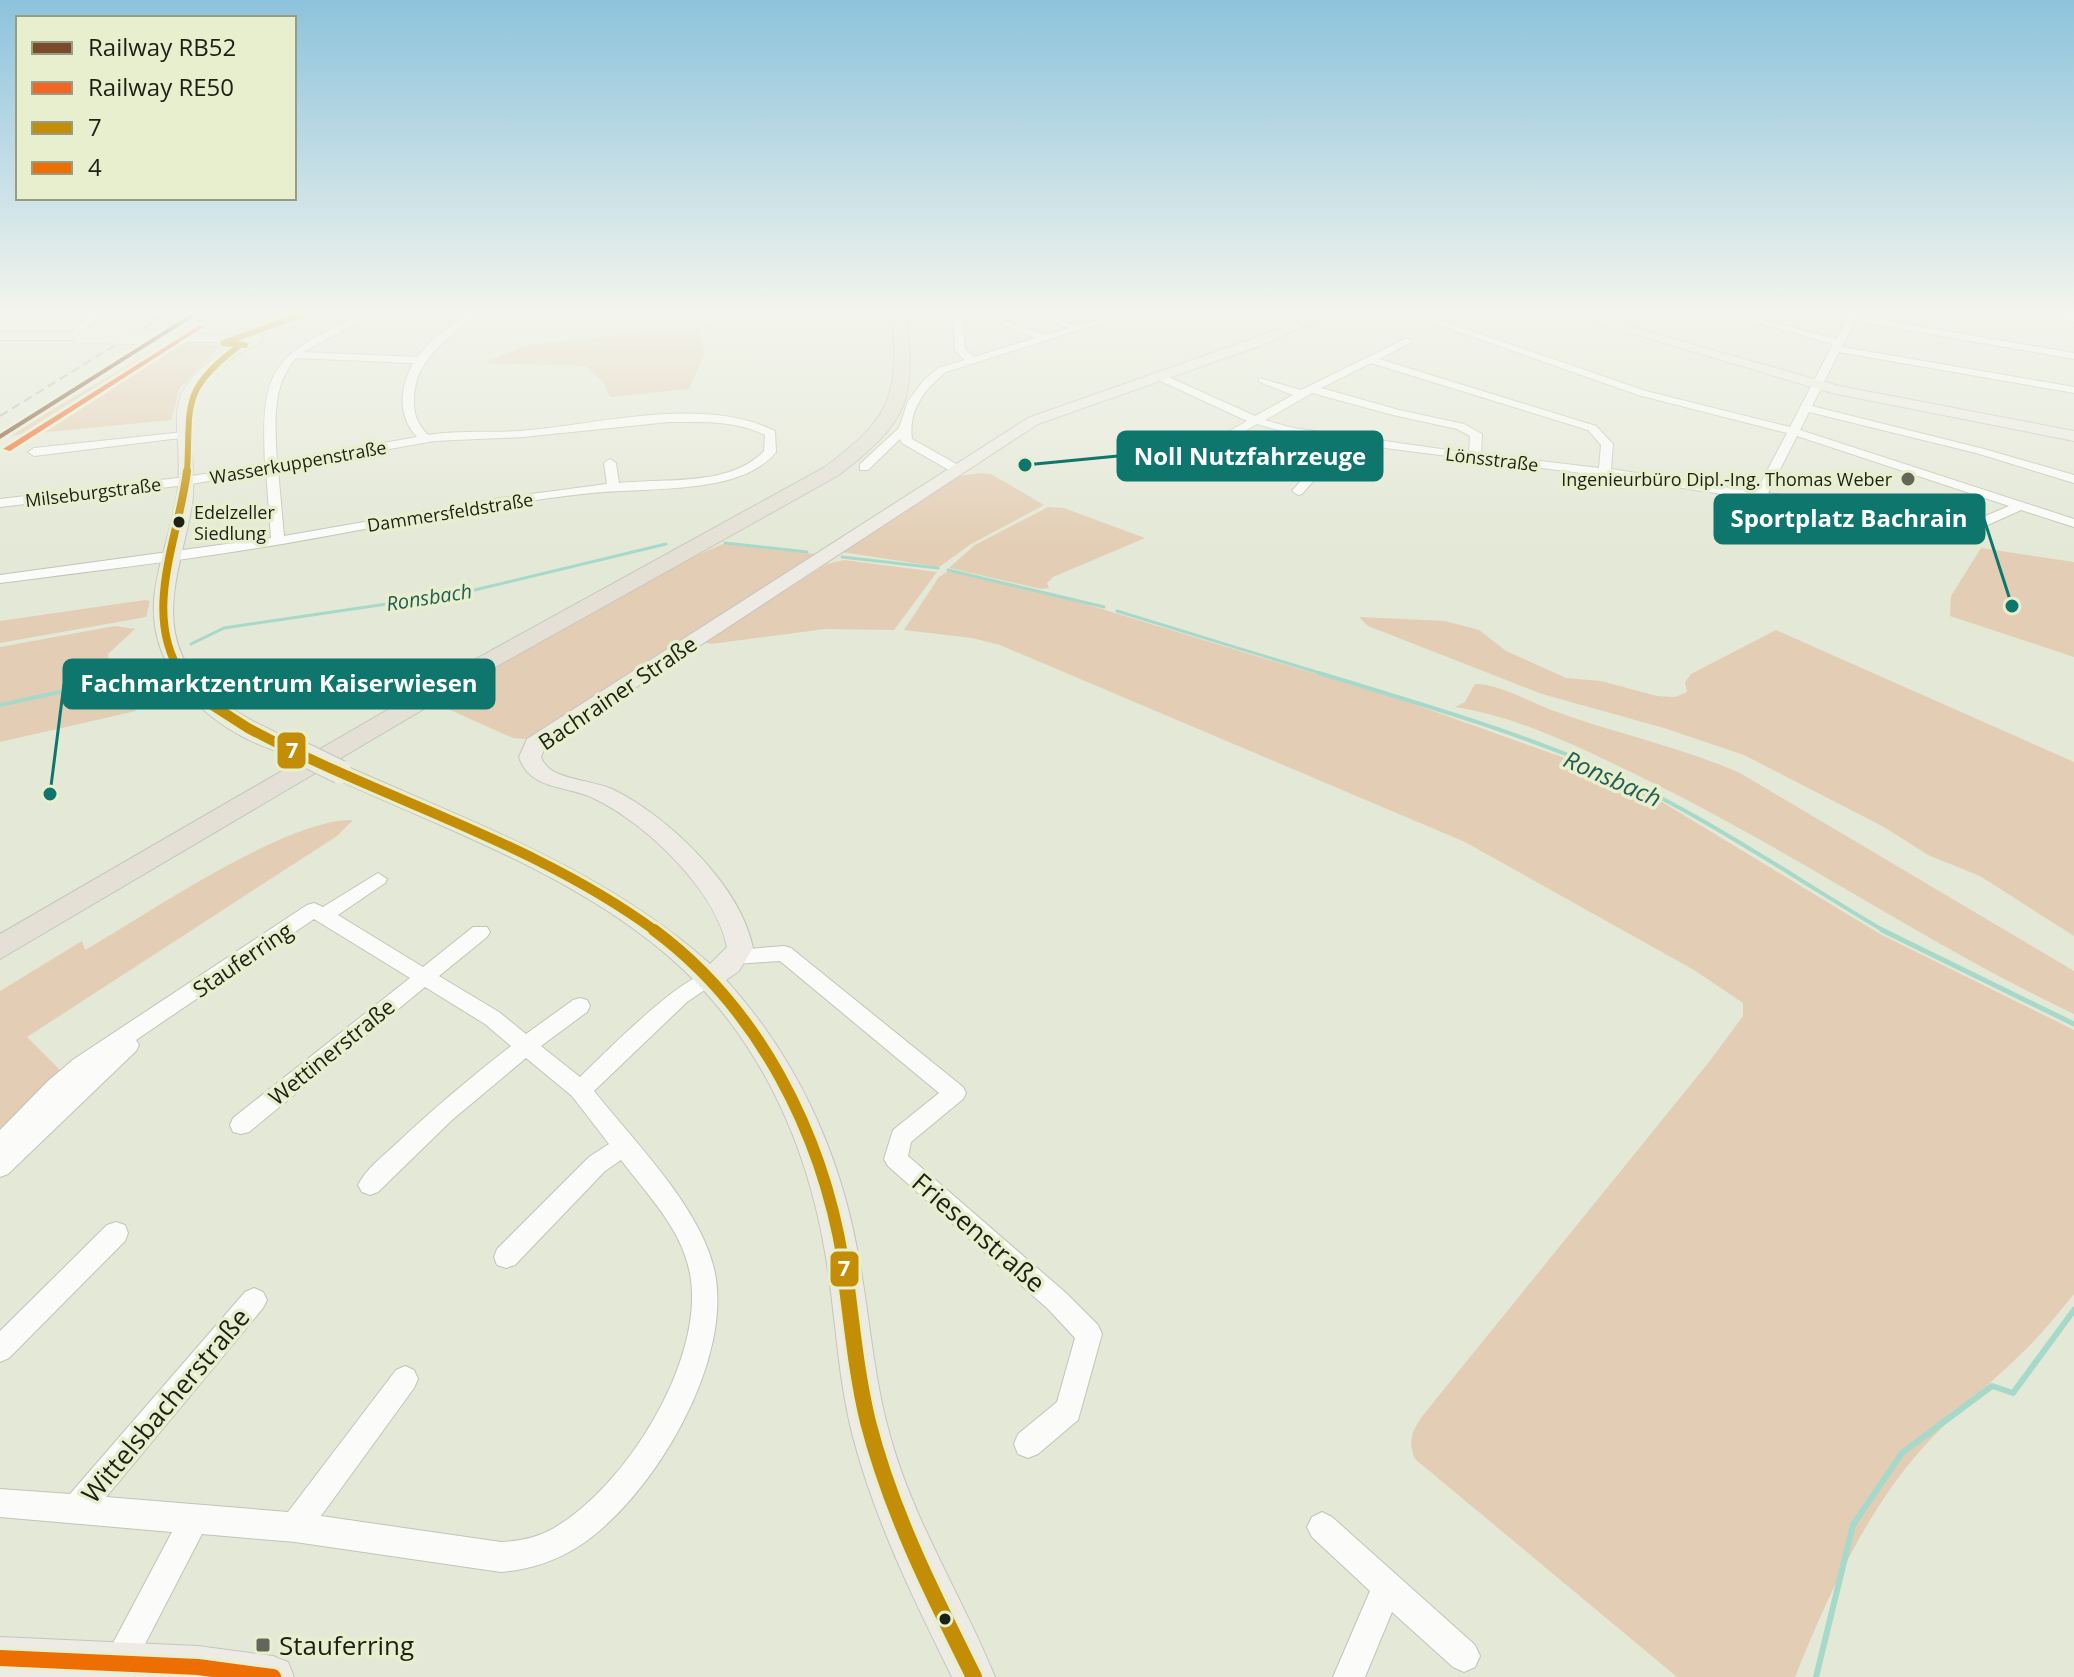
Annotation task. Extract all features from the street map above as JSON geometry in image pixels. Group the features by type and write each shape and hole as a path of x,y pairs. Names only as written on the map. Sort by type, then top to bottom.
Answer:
{"highway":[{"path":"0,948 482,665 814,483 861,448 891,413 898,392"}],"main road":[{"path":"190,392 185,405 186,481 163,598 164,633 184,678 221,712 340,772 565,877 625,911 674,946 708,978 763,1047 809,1137 836,1224 863,1401 882,1473 927,1585 974,1677"},
{"path":"956,469 1054,411 1110,392"},
{"path":"1854,392 2074,436"},
{"name":"Bachrainer Straße","path":"736,957 740,948 738,931 713,890 676,848 613,799 540,774 530,764 531,751 549,733 956,469"},
{"path":"708,978 736,957"},
{"path":"0,1658 198,1667 273,1677"}],"street":[{"path":"274,392 269,422 278,541"},
{"path":"408,392 415,429 424,437"},
{"path":"921,392 906,417 903,430 906,441 956,469"},
{"name":"Lönsstraße","path":"1193,392 1254,420 1342,440 1605,472 1949,525 1976,525 2022,505"},
{"path":"1158,476 1306,392"},
{"path":"1307,392 1460,426 1476,434 1475,457"},
{"path":"1476,392 1592,428 1607,444 1605,472"},
{"path":"1640,392 1795,432 2074,523"},
{"path":"1760,496 1815,392"},
{"path":"1807,408 1980,451 2074,479"},
{"name":"Wasserkuppenstraße","path":"186,481 410,443 424,437 502,435 711,417 760,425 772,438 770,452 752,468 731,475"},
{"path":"864,467 903,430"},
{"path":"34,452 184,435"},
{"path":"1298,491 1342,440"},
{"path":"610,463 614,487"},
{"name":"Dammersfeldstraße","path":"0,579 278,541 614,487 731,475"},
{"name":"Milseburgstraße","path":"0,503 186,481"},
{"name":"Stauferring","path":"0,1145 56,1087 82,1065 162,1015 314,910 323,916 378,879"},
{"path":"0,1503 295,1527 501,1557 530,1554 552,1544 584,1522 624,1485 670,1423 685,1389 701,1333 705,1300 695,1245 625,1145 580,1090 492,1018 323,916"},
{"path":"421,977 480,932"},
{"name":"Friesenstraße","path":"736,957 784,953 955,1093 901,1137 896,1159 1057,1301 1089,1334 1068,1410 1028,1444"},
{"name":"Wettinerstraße","path":"241,1125 421,977"},
{"path":"580,1090 680,997 708,978"},
{"path":"370,1185 410,1143 524,1046 580,1006"},
{"name":"Stauferring","path":"0,1167 162,1015"},
{"path":"506,1257 597,1164 625,1145"},
{"path":"0,1349 116,1233"},
{"name":"Wittelsbacherstraße","path":"76,1510 254,1300"},
{"path":"295,1527 405,1379"},
{"path":"119,1662 194,1520"},
{"path":"1322,1527 1464,1656"},
{"path":"1349,1677 1388,1586"}],"shaded area":[{"path":"82,392 179,392 171,420 7,436"},
{"path":"608,392 657,392 610,397"},
{"path":"991,474 1044,505 971,544 939,567 842,552 959,476"},
{"path":"1048,507 1064,508 1145,538 1053,577 1047,583 1049,588 1041,589 949,568 975,545"},
{"path":"723,544 815,554 527,739 513,738 439,705 440,699 686,560"},
{"path":"1981,548 2074,562 2074,657 1950,616 1951,596"},
{"path":"844,560 937,572 894,630 825,629 711,644 703,642 827,564"},
{"path":"948,571 1082,603 1405,701 1590,767 1657,799 1880,934 2074,1030 2074,1294 2032,1343 1944,1425 1880,1503 1848,1559 1795,1677 1677,1677 1415,1459 1411,1442 1424,1414 1709,1062 1743,1016 1743,1003 1694,970 1465,842 1000,645 972,638 904,630 939,577"},
{"path":"150,601 146,617 0,643 0,621"},
{"path":"1359,617 1445,621 1479,630 1506,651 1566,678 1601,681 1657,696 1675,697 1687,692 1685,682 1691,674 1776,630 2074,762 2074,936 1980,876 1928,855 1884,827 1744,755 1664,728 1542,694 1368,626"},
{"path":"115,626 135,629 108,654 110,664 136,711 0,742 0,647"},
{"path":"1475,684 1506,691 1557,712 1740,773 2074,971 2074,1014 1964,957 1747,833 1637,775 1525,726 1455,707 1465,702"},
{"path":"353,820 337,836 27,1037 62,1072 0,1130 0,991 82,941 85,950 255,851 325,824"}],"waterway":[{"name":"Ronsbach","path":"725,543 807,552"},
{"name":"Ronsbach","path":"191,644 224,628 462,593 666,544"},
{"name":"Ronsbach","path":"842,557 938,568"},
{"name":"Ronsbach","path":"948,570 1104,607"},
{"name":"Ronsbach","path":"1117,611 1326,675"},
{"name":"Ronsbach","path":"1319,673 1456,715 1590,764 1704,821 1886,932"},
{"name":"Ronsbach","path":"0,705 120,679"},
{"name":"Ronsbach","path":"1882,930 1886,932"},
{"name":"Ronsbach","path":"1886,932 2074,1024"},
{"path":"1816,1677 1853,1525 1902,1453 1992,1386 2013,1393 2074,1310"}],"railway":[{"path":"0,416 39,392"}],"rail line":[{"name":"RB52","path":"0,437 71,392"},
{"name":"RE50","path":"7,449 97,392"}],"transit line":[{"name":"7","path":"194,392 188,412 184,496 163,592 163,630 176,667 202,697 248,728 500,844 609,901 678,950 738,1012 790,1095 821,1170 836,1222 859,1378 877,1454 900,1520 974,1677"},
{"name":"4","path":"0,1658 198,1667 273,1677"}],"place":[{"name":"Noll Nutzfahrzeuge","path":"1025,465"},
{"name":"Ingenieurbüro Dipl.-Ing. Thomas Weber","path":"1908,479"},
{"name":"Edelzeller Siedlung","path":"179,522"},
{"name":"Sportplatz Bachrain","path":"2012,606"},
{"name":"Fachmarktzentrum Kaiserwiesen","path":"50,794"},
{"name":"Stauferring","path":"263,1645"}]}
